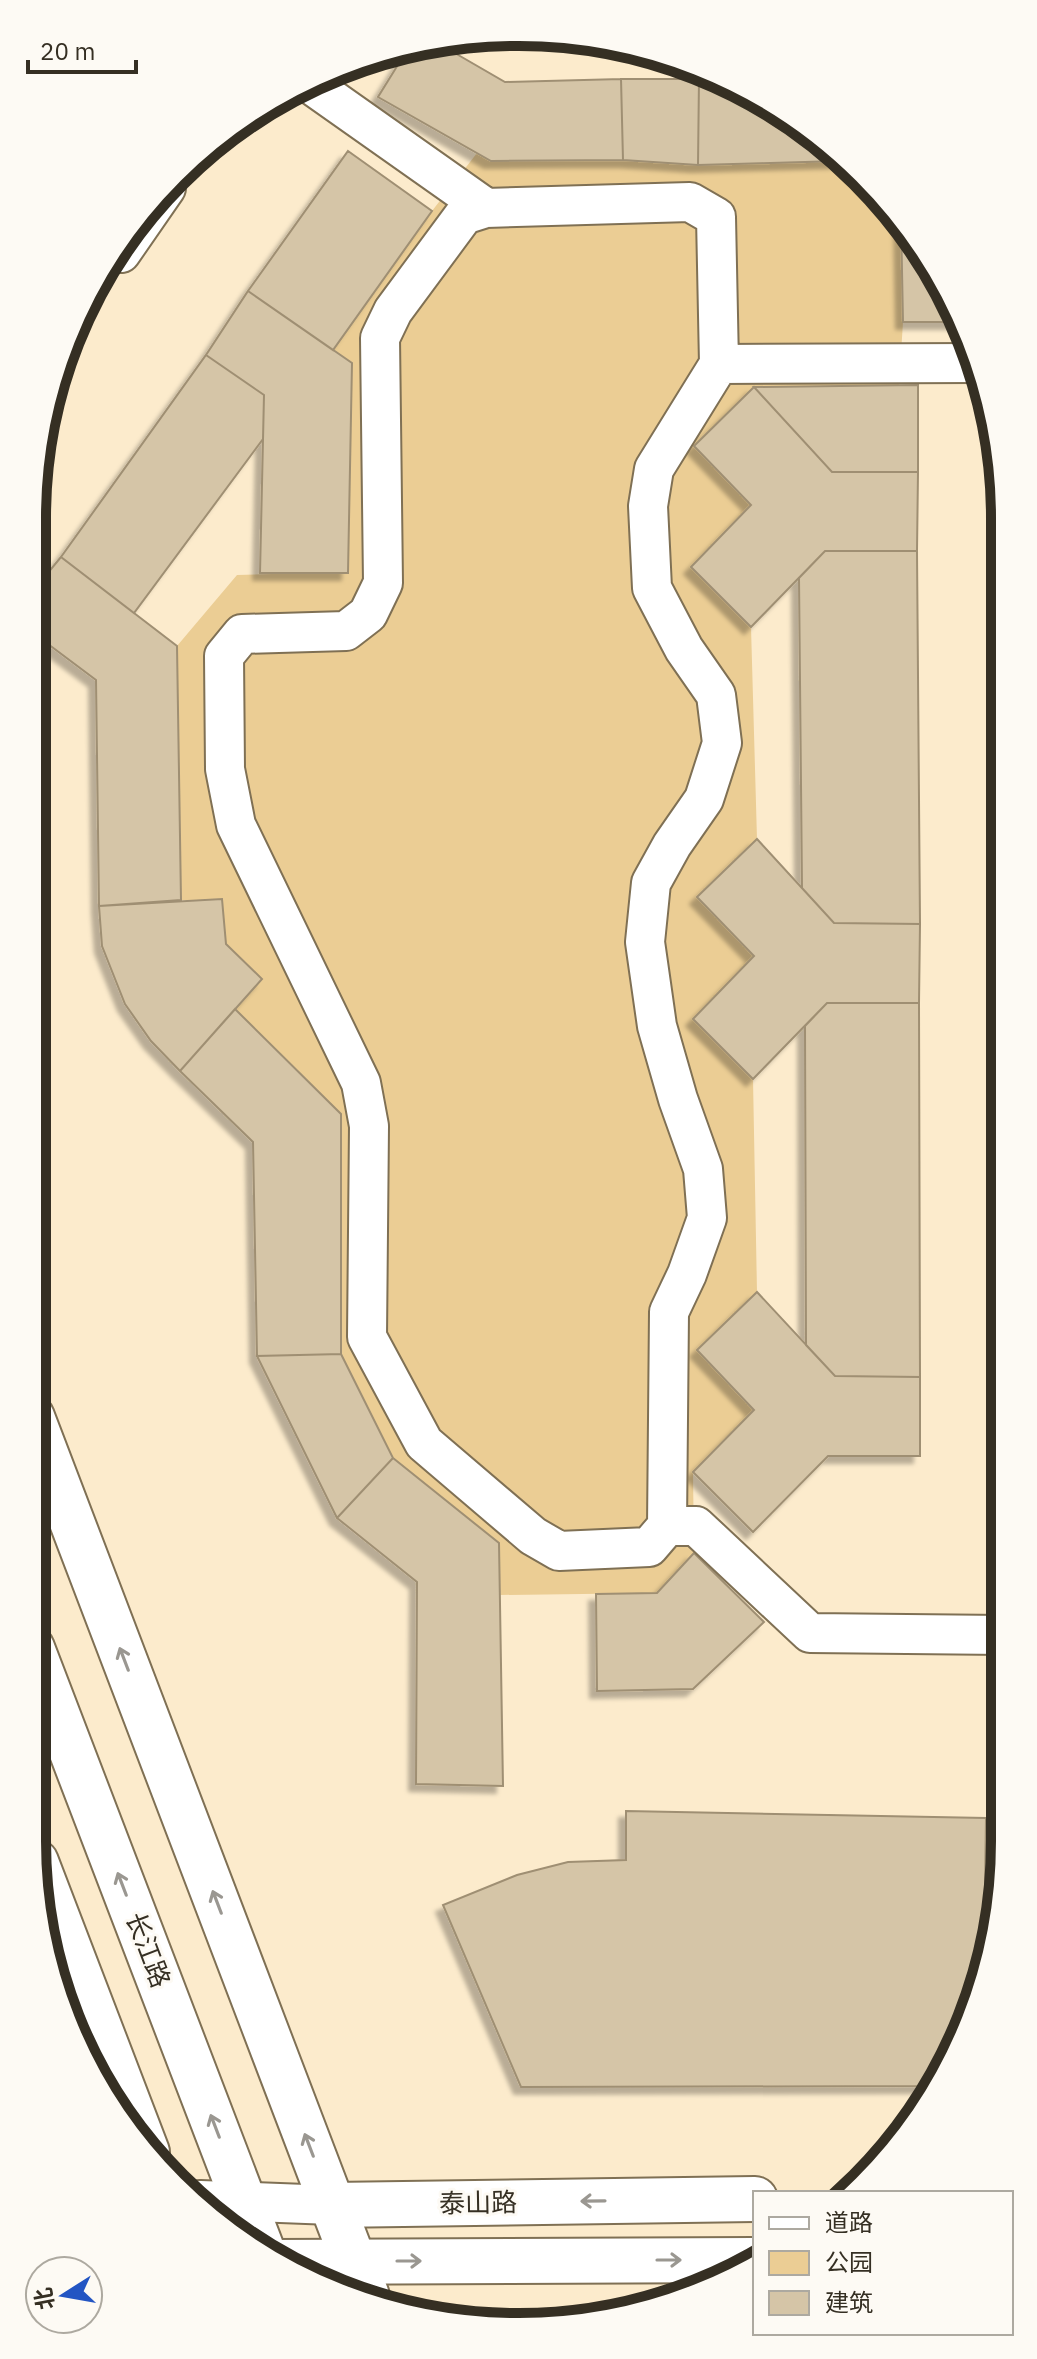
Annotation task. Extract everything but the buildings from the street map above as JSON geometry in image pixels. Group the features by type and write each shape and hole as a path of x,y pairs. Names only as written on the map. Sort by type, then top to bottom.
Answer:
{"main road":[{"path":"46,1454 360,2279"},
{"name":"长江路","path":"46,1685 256,2233"},
{"path":"50,1897 131,2110"},
{"name":"泰山路","path":"332,2205 753,2199"},
{"path":"329,2273 360,2279 733,2261"}],"street":[{"path":"320,91 486,208"},
{"path":"690,202 716,217 719,364 654,469 648,506 652,588 684,649 716,695 722,743 704,799 672,845 651,883 645,942 657,1026 703,1169 707,1218 687,1274 669,1312 667,1526 649,1547 559,1551 533,1536 424,1443 367,1337 369,1126 361,1083 236,825 225,769 224,656 242,634 346,631 368,614 383,583 380,338 393,311 464,215 486,208 690,202"},
{"path":"719,364 964,363"},
{"path":"667,1526 696,1526 810,1633 991,1635"},
{"name":"泰山路","path":"212,2200 332,2205"}],"green space":[{"path":"477,153 491,161 623,160 698,165 828,161 874,207 901,243 903,322 899,385 754,387 695,446 751,505 691,567 751,627 757,839 697,897 754,956 693,1019 753,1079 757,1292 698,1350 754,1410 693,1472 694,1553 657,1593 500,1595 498,1543 393,1458 341,1354 341,1114 235,1009 261,979 226,944 222,900 181,900 177,646 237,575 348,572 333,350"}]}
